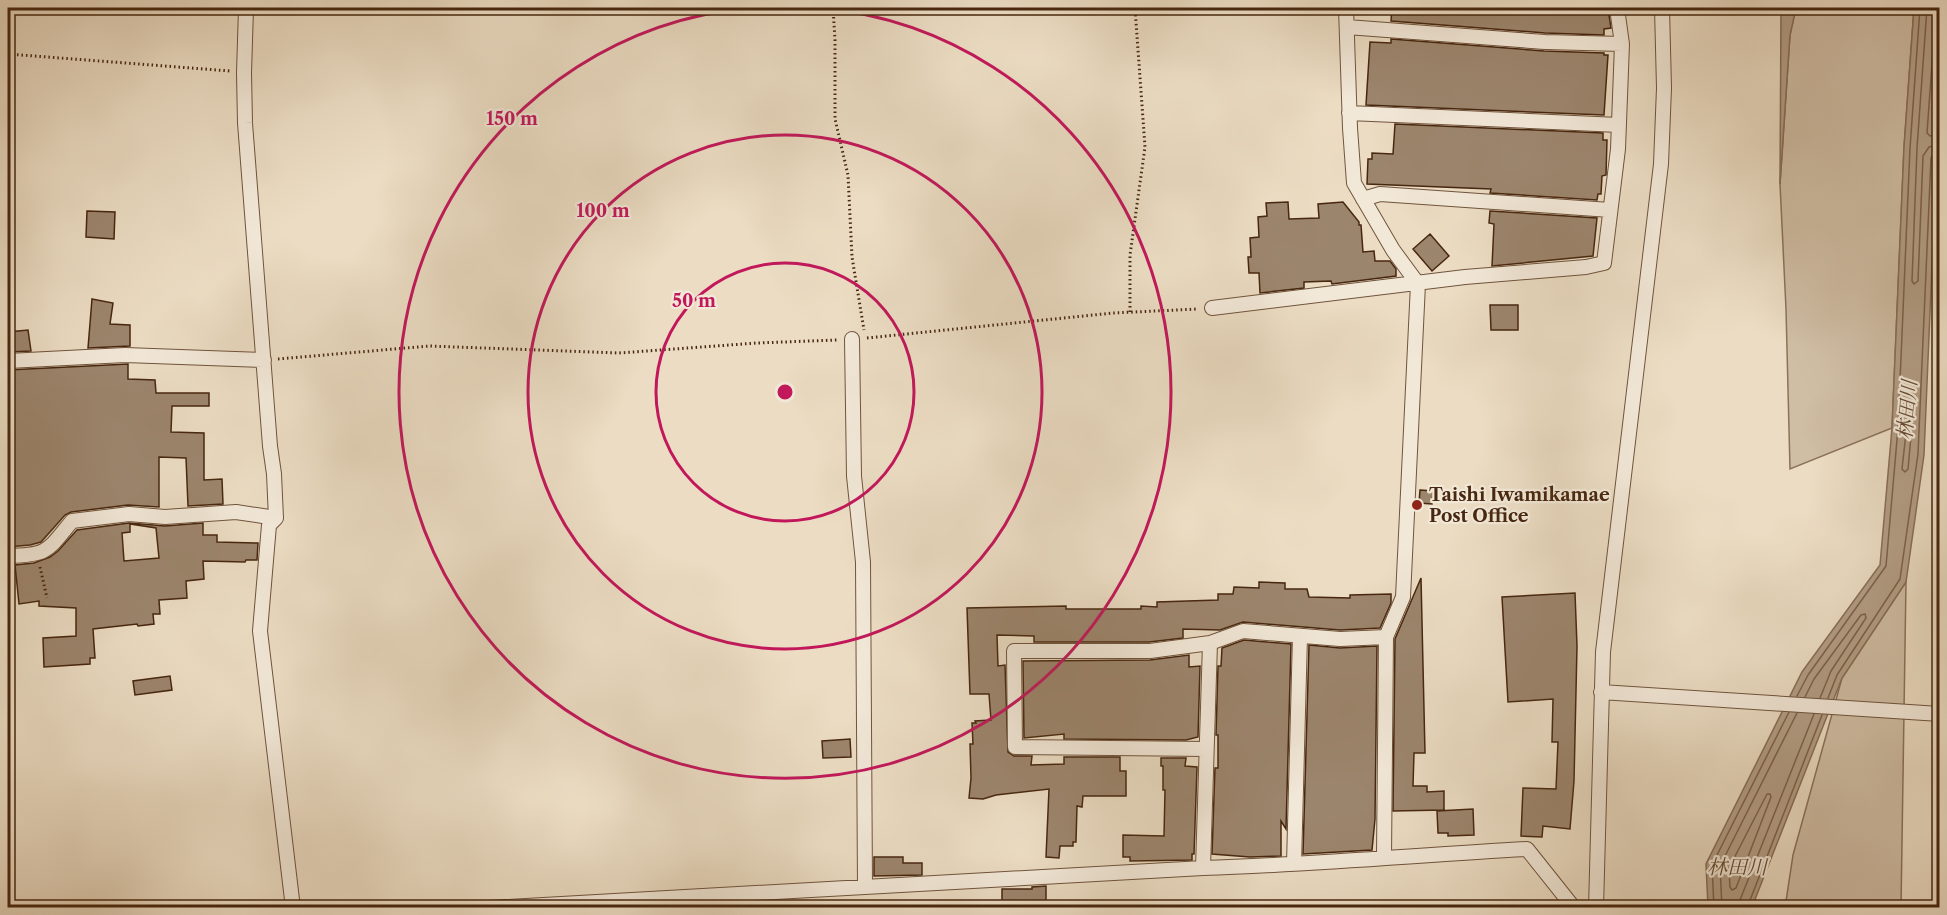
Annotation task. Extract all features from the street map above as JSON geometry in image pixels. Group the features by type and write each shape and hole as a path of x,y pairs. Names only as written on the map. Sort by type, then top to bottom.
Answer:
{"street":[{"path":"246,8 245,123 276,518"},
{"path":"1346,8 1354,183 1393,250 1418,284 1403,597 1386,637 1384,857"},
{"path":"1212,308 1465,277 1586,267 1604,263 1618,149 1622,44 1617,8"},
{"path":"1596,908 1601,692 1605,630 1661,164 1665,88 1662,8"},
{"path":"1347,27 1545,42 1622,44"},
{"path":"1349,113 1619,125"},
{"path":"1363,199 1380,194 1610,210"},
{"path":"859,339 854,476 863,562 865,887"},
{"path":"8,361 125,355 264,360"},
{"path":"8,556 30,555 48,550 72,520 129,514 165,517 236,512 276,518"},
{"path":"276,518 268,525 260,631 293,908"},
{"path":"1206,749 1014,747 1014,651 1150,651 1210,643 1243,632 1340,639 1386,637"},
{"path":"1294,864 1300,636"},
{"path":"1203,868 1210,643"},
{"path":"1601,692 1940,714"},
{"path":"489,908 1527,849 1574,908"}],"path":[{"path":"832,8 835,40 835,119 848,175 859,339"},
{"path":"1130,312 1130,255 1145,147 1135,8"},
{"path":"8,54 244,73"},
{"path":"264,360 429,346 619,353 757,343 859,339 1130,312 1212,308"},
{"path":"37,553 47,598"}],"shaded area":[{"path":"1796,8 1914,8 1904,147 1892,428 1790,469 1780,184 1790,35"},
{"path":"1906,582 1901,907 1785,908 1793,855 1842,678"}],"water":[{"path":"1781,8 1796,8 1790,35 1780,184"},
{"name":"林田川","path":"1914,8 1939,8 1939,98 1924,455 1906,582 1842,678 1752,907 1708,907 1706,864 1802,672 1880,565 1892,428 1904,147"}],"building":[{"path":"1392,8 1608,9 1611,28 1604,29 1604,35 1545,33 1391,21"},
{"path":"1391,39 1544,51 1604,53 1608,55 1604,115 1366,105 1370,42 1391,43"},
{"path":"1395,124 1603,133 1603,140 1607,140 1606,175 1602,176 1601,194 1598,194 1597,200 1490,193 1491,189 1367,184 1368,159 1372,159 1372,153 1393,154"},
{"path":"1288,202 1289,219 1319,218 1318,204 1343,202 1361,225 1363,252 1374,251 1375,261 1390,261 1396,269 1396,276 1332,284 1331,281 1304,282 1304,288 1260,293 1259,273 1249,273 1250,238 1259,237 1258,217 1267,216 1266,203"},
{"path":"87,211 115,212 114,239 86,237"},
{"path":"1490,211 1597,218 1593,256 1492,266 1494,224 1489,223"},
{"path":"1430,234 1449,256 1432,271 1413,249"},
{"path":"92,299 113,303 110,324 130,325 130,346 88,348"},
{"path":"1490,305 1518,305 1518,330 1491,330"},
{"path":"28,330 31,351 8,352 8,332"},
{"path":"128,364 128,379 155,380 156,393 209,393 209,406 172,406 171,432 204,433 204,480 222,479 223,504 188,506 186,458 159,457 159,507 128,505 71,512 65,515 41,542 8,547 8,370"},
{"path":"1420,490 1433,491 1432,504 1419,503"},
{"path":"129,523 165,526 203,523 203,535 217,535 217,542 258,543 257,560 203,561 204,579 186,581 187,598 159,600 160,614 153,614 154,624 93,629 95,658 90,658 90,664 44,667 43,638 76,636 76,608 39,606 39,601 19,604 15,565 34,563 50,557 77,530","holes":["130,524 156,528 159,558 124,561 122,533 130,532"]},
{"path":"1421,578 1425,753 1414,753 1413,786 1427,786 1427,792 1444,791 1444,810 1393,811 1395,639"},
{"path":"1259,582 1285,583 1285,589 1307,589 1309,597 1350,598 1350,595 1391,594 1391,603 1380,628 1340,630 1243,622 1220,630 1183,629 1183,638 1149,642 1034,642 1034,636 997,635 998,666 1005,665 1008,752 1014,756 1032,756 1031,765 1064,764 1064,757 1120,757 1120,771 1126,771 1126,796 1083,796 1082,807 1077,806 1076,842 1073,842 1073,846 1060,846 1059,858 1046,857 1049,789 996,795 983,799 969,798 970,744 973,744 972,723 991,720 989,694 970,694 967,608 1066,606 1066,609 1141,609 1141,606 1157,607 1157,602 1218,600 1218,594 1233,594 1234,587 1259,588"},
{"path":"1575,593 1577,646 1574,781 1570,829 1543,826 1542,837 1521,836 1523,788 1556,789 1558,742 1552,742 1553,699 1508,702 1502,597"},
{"path":"1244,640 1291,644 1286,829 1281,821 1281,856 1250,857 1212,854 1215,768 1218,768 1218,735 1216,735 1218,666 1221,666 1222,648"},
{"path":"1309,645 1340,648 1377,646 1375,819 1372,850 1303,854"},
{"path":"1189,655 1189,667 1200,666 1198,737 1186,740 1064,739 1064,734 1024,738 1023,661 1150,660"},
{"path":"170,676 172,690 135,695 133,681"},
{"path":"850,739 851,757 823,758 822,741"},
{"path":"1161,758 1186,758 1185,766 1197,767 1194,854 1192,854 1192,860 1130,861 1130,857 1123,857 1123,835 1164,836 1165,790 1163,790"},
{"path":"1473,809 1474,835 1448,836 1448,833 1438,833 1437,811"},
{"path":"874,857 903,857 903,863 922,863 922,875 874,876"},
{"path":"1046,886 1046,908 1002,908 1002,889 1032,889 1032,887"}],"place":[{"name":"Taishi Iwamikamae Post Office","path":"1417,505"}]}
